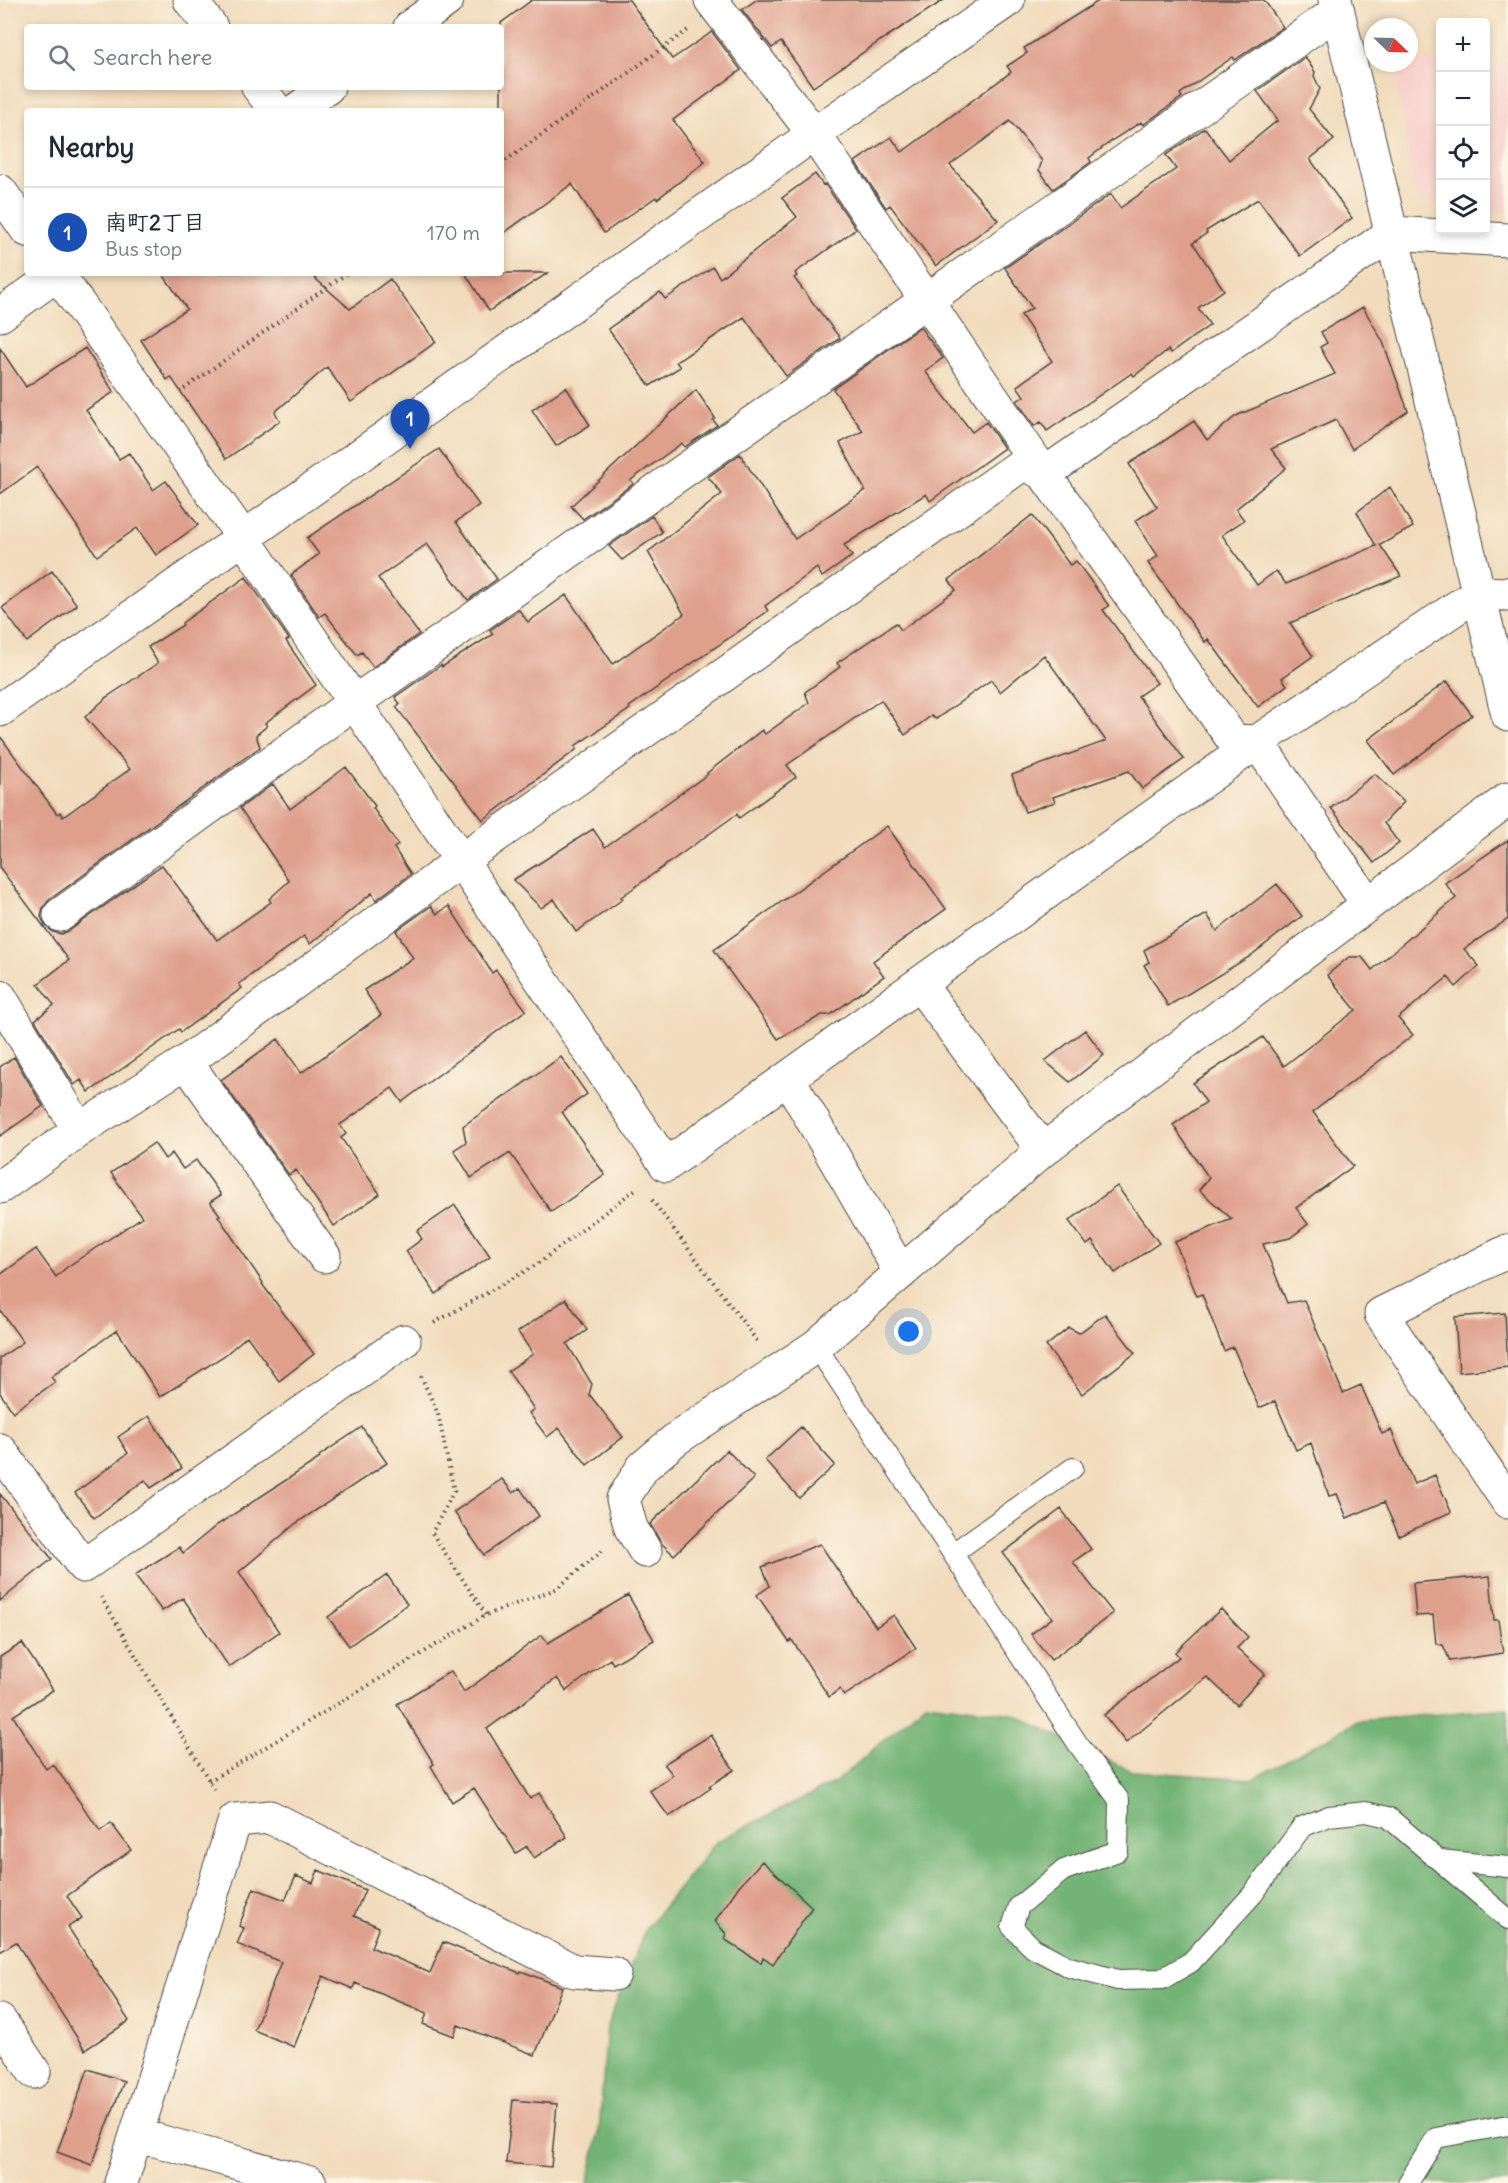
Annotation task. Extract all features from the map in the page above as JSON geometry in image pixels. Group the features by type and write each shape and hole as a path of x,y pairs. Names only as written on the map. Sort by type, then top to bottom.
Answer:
{"street":[{"path":"190,0 209,24"},
{"path":"414,24 447,0"},
{"path":"0,710 243,536 1008,0"},
{"path":"715,4 814,134 1044,474 1234,741 1257,742"},
{"path":"60,915 355,702 926,300 1337,6 1392,233 1493,593 1508,715"},
{"path":"260,90 275,108"},
{"path":"299,108 324,90"},
{"path":"0,191 24,226"},
{"path":"1044,474 1392,233 1508,240"},
{"path":"0,315 54,276"},
{"path":"60,276 243,536 666,1165 1257,742 1493,593"},
{"path":"0,1187 79,1130 186,1062 462,860 1024,463 1044,474"},
{"path":"1257,742 1368,904"},
{"path":"638,1540 623,1499 643,1467 676,1439 816,1346 1044,1150 1508,799"},
{"path":"920,985 1044,1150"},
{"path":"0,997 79,1130"},
{"path":"186,1062 324,1256"},
{"path":"788,1078 901,1273"},
{"path":"1508,1251 1382,1314 1508,1502"},
{"path":"0,1450 83,1566 404,1341"},
{"path":"121,2183 235,1820 270,1817 574,1971 614,1974"},
{"path":"0,2021 34,2072"},
{"path":"137,2136 310,2183"}],"lane":[{"path":"816,1346 1078,1744 1119,1800 1118,1851 1064,1870 1019,1906 1012,1927 1034,1948 1069,1967 1118,1980 1162,1979 1191,1962 1262,1882 1302,1827 1329,1816 1366,1812 1388,1817 1508,1919"},
{"path":"953,1553 1073,1468"},
{"path":"1440,1860 1508,1867"},
{"path":"1408,2183 1436,2138 1508,2125"}],"path":[{"path":"504,162 715,4"},
{"path":"154,411 343,276"},
{"path":"486,1615 432,1533 454,1491 438,1414 404,1341 536,1265 666,1165"},
{"path":"640,1185 779,1370"},
{"path":"208,1781 486,1615 556,1589 638,1540"},
{"path":"83,1566 208,1781 235,1820"}],"shaded area":[{"path":"1418,59 1436,60 1436,205 1415,198 1395,72 1418,72"},
{"path":"1490,62 1508,63 1508,212 1490,210"}],"green space":[{"path":"926,1703 1013,1714 1131,1771 1253,1779 1358,1721 1508,1708 1508,2183 588,2183 599,2133 607,2026 645,1930 717,1841 836,1782"}],"building":[{"path":"532,0 629,0 672,59 712,32 741,70 673,120 705,162 657,199 656,197 604,233 572,184 504,233 504,108 501,108 501,90 504,90 504,24 501,23"},
{"path":"756,0 944,0 813,87 781,42 772,48 742,10"},
{"path":"1100,0 1264,0 1283,27 1235,60 1233,57 1180,94 1182,97 1143,125 1141,122 1114,139 1089,158 1091,162 1053,189 1039,170 1042,161 1010,121 950,165 998,220 936,266 890,205 886,208 855,162 891,137 902,152 1011,72 1007,66 1027,53 1024,48"},
{"path":"1305,57 1315,72 1314,76 1320,89 1309,109 1334,140 1310,159 1352,218 1300,256 1258,199 1206,231 1207,233 1193,243 1224,290 1198,308 1210,325 1171,353 1168,350 1134,376 1132,373 1047,431 1041,422 1034,426 1017,401 1024,396 1017,386 1052,361 1021,315 1032,308 1005,268 1111,194 1120,208 1176,169 1166,155 1205,128 1229,160 1278,120 1257,91"},
{"path":"815,174 823,185 825,184 856,229 795,273 797,276 794,278 840,338 786,376 744,317 676,362 680,367 650,386 608,329 660,292 665,299 713,267 720,278 797,217 782,198"},
{"path":"548,273 489,311 467,276"},
{"path":"164,276 312,276 350,309 390,279 436,342 351,402 327,367 275,412 280,421 226,459 171,377 167,380 141,340 187,309"},
{"path":"1363,307 1383,342 1408,411 1352,449 1336,420 1271,449 1286,468 1236,509 1244,520 1222,535 1257,585 1276,571 1286,584 1376,546 1357,512 1390,487 1413,527 1380,545 1401,576 1290,623 1313,656 1282,678 1287,685 1258,707 1208,639 1205,642 1148,563 1158,556 1135,521 1157,507 1129,464 1194,421 1207,440 1236,416 1335,374 1320,347 1327,343 1321,332"},
{"path":"920,327 943,358 925,371 972,432 986,422 1004,448 930,501 926,494 844,545 852,556 822,577 817,568 765,606 768,611 575,746 577,749 483,820 396,707 400,704 395,697 441,665 442,667 493,634 490,630 519,610 528,622 566,595 613,664 684,614 648,552 722,494 708,477 740,454 795,539 865,490 840,443 863,431 833,389"},
{"path":"0,348 26,387 85,348 114,392 86,410 119,459 129,453 153,490 166,481 198,525 156,555 137,528 97,556 37,467 0,494"},
{"path":"566,387 590,425 556,446 532,410"},
{"path":"696,390 715,418 713,420 717,425 685,447 682,443 631,480 633,484 583,519 571,506"},
{"path":"439,449 479,505 456,522 497,579 468,600 427,544 378,578 419,634 373,667 362,652 357,655 325,613 319,617 291,575 319,554 307,538"},
{"path":"1032,515 1070,565 1076,561 1109,606 1103,610 1157,683 1138,696 1184,759 1142,789 1129,771 1053,797 1055,802 1025,812 1012,775 1106,741 1044,655 1000,692 991,680 936,719 931,716 905,735 881,700 787,765 796,777 739,818 737,814 576,932 554,899 541,908 513,880 593,829 605,847 708,774 762,730 765,734 809,703 805,692 840,667 837,663 896,623 901,630 956,590 949,580"},
{"path":"652,516 662,532 622,560 609,546"},
{"path":"52,571 77,605 27,642 2,608"},
{"path":"246,577 289,639 286,641 316,685 265,723 267,726 256,735 260,747 49,900 43,908 41,917 45,925 53,932 62,934 70,930 162,865 217,940 271,902 269,899 289,881 240,808 273,784 290,809 346,767 375,806 373,808 398,845 394,848 411,874 376,900 372,893 310,944 304,936 239,984 242,988 181,1032 179,1029 89,1092 81,1080 74,1085 35,1020 54,1005 38,984 69,960 0,868 0,736 57,814 60,812 63,817 130,769 85,717 107,697 158,663 148,647 183,625 182,623"},
{"path":"1447,681 1472,715 1394,775 1368,740"},
{"path":"1375,774 1404,802 1384,823 1399,843 1374,863 1331,808"},
{"path":"887,826 946,909 873,961 884,976 830,1015 822,1015 778,1039 714,950"},
{"path":"1508,840 1508,919 1464,949 1479,966 1456,987 1448,977 1398,1018 1413,1035 1313,1112 1353,1166 1296,1208 1308,1224 1290,1238 1263,1244 1287,1303 1304,1300 1343,1393 1361,1385 1382,1434 1391,1430 1414,1484 1435,1475 1451,1512 1399,1536 1384,1502 1347,1518 1337,1494 1329,1496 1311,1443 1296,1450 1275,1401 1259,1408 1233,1347 1224,1351 1202,1294 1197,1296 1175,1242 1232,1219 1199,1190 1209,1178 1173,1125 1206,1102 1193,1083 1263,1037 1284,1066 1356,1010 1327,975 1349,957 1362,957 1372,970 1456,898 1445,883"},
{"path":"1277,884 1302,916 1249,957 1168,1006 1144,965 1149,962 1144,950 1207,914 1217,931"},
{"path":"431,906 437,914 449,906 492,973 496,970 526,1010 402,1102 392,1088 340,1125 346,1134 341,1138 380,1194 334,1226 296,1170 289,1175 221,1080 278,1039 301,1073 381,1015 364,990 413,958 396,931"},
{"path":"1085,1030 1104,1055 1070,1082 1045,1061"},
{"path":"14,1057 43,1106 0,1136 0,1067"},
{"path":"561,1057 587,1094 562,1112 605,1175 551,1212 510,1153 471,1178 454,1150 466,1142 463,1126"},
{"path":"154,1143 165,1159 172,1153 183,1169 196,1160 221,1195 210,1202 220,1215 218,1216 262,1284 314,1354 279,1381 247,1336 225,1355 160,1397 117,1330 51,1377 55,1382 13,1412 0,1393 0,1358 23,1342 0,1310 0,1275 36,1249 56,1277 67,1267 142,1217 111,1173"},
{"path":"1117,1186 1159,1243 1115,1273 1092,1241 1087,1245 1069,1221"},
{"path":"455,1205 490,1256 436,1294 406,1251 422,1239 417,1231"},
{"path":"566,1299 587,1330 567,1344 592,1384 589,1394 623,1437 587,1465 559,1428 547,1437 529,1413 534,1409 508,1371 533,1354 518,1332"},
{"path":"1505,1313 1508,1367 1459,1372 1455,1317"},
{"path":"1105,1314 1135,1353 1082,1394 1046,1346 1069,1328 1079,1333"},
{"path":"149,1416 182,1468 151,1488 145,1480 94,1518 75,1493 128,1453 118,1437"},
{"path":"362,1427 387,1463 295,1524 239,1572 279,1632 229,1667 183,1598 162,1611 135,1575 179,1547 183,1553 217,1525 320,1458 319,1456"},
{"path":"801,1427 835,1465 799,1498 765,1460"},
{"path":"727,1450 754,1478 674,1555 661,1543 650,1524"},
{"path":"502,1479 513,1493 520,1488 539,1516 484,1555 454,1512"},
{"path":"0,1494 52,1559 0,1601"},
{"path":"1061,1509 1091,1549 1073,1562 1113,1613 1051,1660 1031,1634 1052,1618 1003,1553"},
{"path":"820,1544 876,1627 894,1615 916,1648 844,1696 840,1689 829,1697 792,1640 789,1642 757,1595 770,1586 762,1567"},
{"path":"387,1575 407,1604 349,1646 328,1617"},
{"path":"1490,1576 1494,1620 1498,1620 1503,1653 1450,1661 1443,1645 1436,1644 1433,1615 1416,1616 1413,1583"},
{"path":"628,1595 654,1640 613,1664 610,1659 566,1691 557,1678 487,1729 530,1799 539,1793 567,1837 534,1858 527,1846 516,1853 474,1788 452,1802 431,1766 434,1764 397,1704 451,1671 464,1692 542,1635 548,1643"},
{"path":"1221,1609 1248,1637 1237,1648 1265,1674 1237,1705 1207,1677 1126,1743 1104,1715 1179,1657 1175,1652"},
{"path":"22,1643 53,1690 13,1716 46,1769 53,1764 100,1831 111,1823 131,1850 67,1896 82,1918 68,1927 129,2021 85,2050 16,1942 0,1952 0,1657"},
{"path":"711,1735 734,1770 669,1817 650,1791 673,1775 664,1764"},
{"path":"762,1861 812,1907 773,1964 763,1957 761,1963 724,1939 726,1934 715,1921 739,1886"},
{"path":"318,1870 365,1890 354,1916 379,1927 371,1947 430,1973 443,1942 562,1987 535,2055 458,2025 454,2036 423,2024 427,2013 355,1983 353,1989 323,1976 294,2047 254,2030 281,1962 237,1944 244,1928 239,1926 254,1888 285,1900 296,1876 313,1883"},
{"path":"88,2069 124,2081 92,2165 57,2152"},
{"path":"513,2100 557,2104 551,2167 506,2163"}],"place":[{"name":"南町2丁目","path":"410,449"}]}
